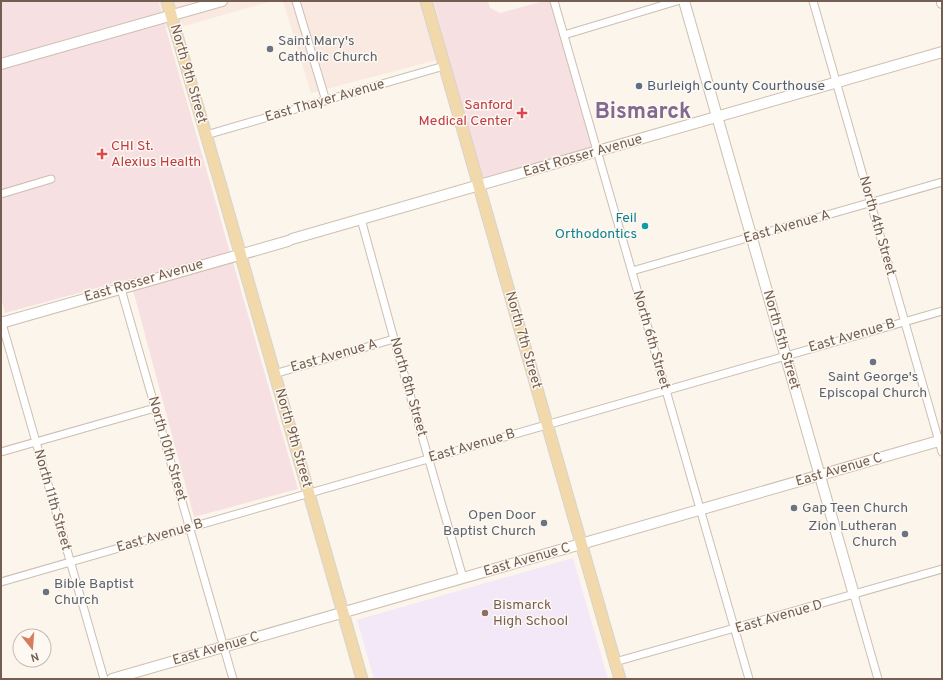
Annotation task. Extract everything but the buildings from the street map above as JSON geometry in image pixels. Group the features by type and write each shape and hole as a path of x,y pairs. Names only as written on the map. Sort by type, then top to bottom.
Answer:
{"main road":[{"name":"North 9th Street","path":"167,1 362,679"},
{"name":"North 7th Street","path":"426,1 620,679"}],"street":[{"path":"1,64 222,1"},
{"path":"296,1 326,101"},
{"name":"North 6th Street","path":"554,1 749,679"},
{"path":"564,35 677,1"},
{"name":"North 5th Street","path":"684,1 878,679"},
{"name":"North 4th Street","path":"813,1 904,321 941,441 942,452"},
{"name":"East Rosser Avenue","path":"1,322 121,289 942,52"},
{"name":"East Thayer Avenue","path":"206,135 444,66"},
{"path":"1,194 51,179"},
{"name":"East Avenue A","path":"632,271 942,182"},
{"name":"North 8th Street","path":"361,219 463,578"},
{"name":"North 10th Street","path":"121,289 233,679"},
{"name":"East Avenue B","path":"1,582 942,311"},
{"name":"North 11th Street","path":"1,322 104,679"},
{"name":"East Avenue A","path":"274,374 394,339"},
{"path":"1,452 155,408"},
{"name":"East Avenue C","path":"112,679 941,441"},
{"name":"East Avenue D","path":"615,662 735,630 942,570"}],"shaded area":[{"name":"CHI St. Alexius Health","path":"1,1 158,1 298,489 194,517 130,279 5,313 1,298"},
{"path":"158,1 272,1 188,25 166,28"},
{"path":"283,1 434,1 448,57 311,93"},
{"name":"Sanford Medical Center","path":"434,1 488,1 490,8 500,13 544,1 554,1 598,152 479,186 444,66 448,57"},
{"name":"Bismarck High School","path":"573,558 608,679 374,679 357,620"}],"place":[{"name":"Saint Mary's Catholic Church","path":"270,49"},
{"name":"Burleigh County Courthouse","path":"639,86"},
{"name":"Sanford Medical Center","path":"522,113"},
{"name":"CHI St. Alexius Health","path":"102,154"},
{"name":"Feil Orthodontics","path":"645,226"},
{"name":"Saint George's Episcopal Church","path":"873,362"},
{"name":"Gap Teen Church","path":"794,508"},
{"name":"Open Door Baptist Church","path":"544,523"},
{"name":"Zion Lutheran Church","path":"905,534"},
{"name":"Bible Baptist Church","path":"46,592"},
{"name":"Bismarck High School","path":"485,613"}],"district":[{"name":"Bismarck","path":"643,112"}]}
